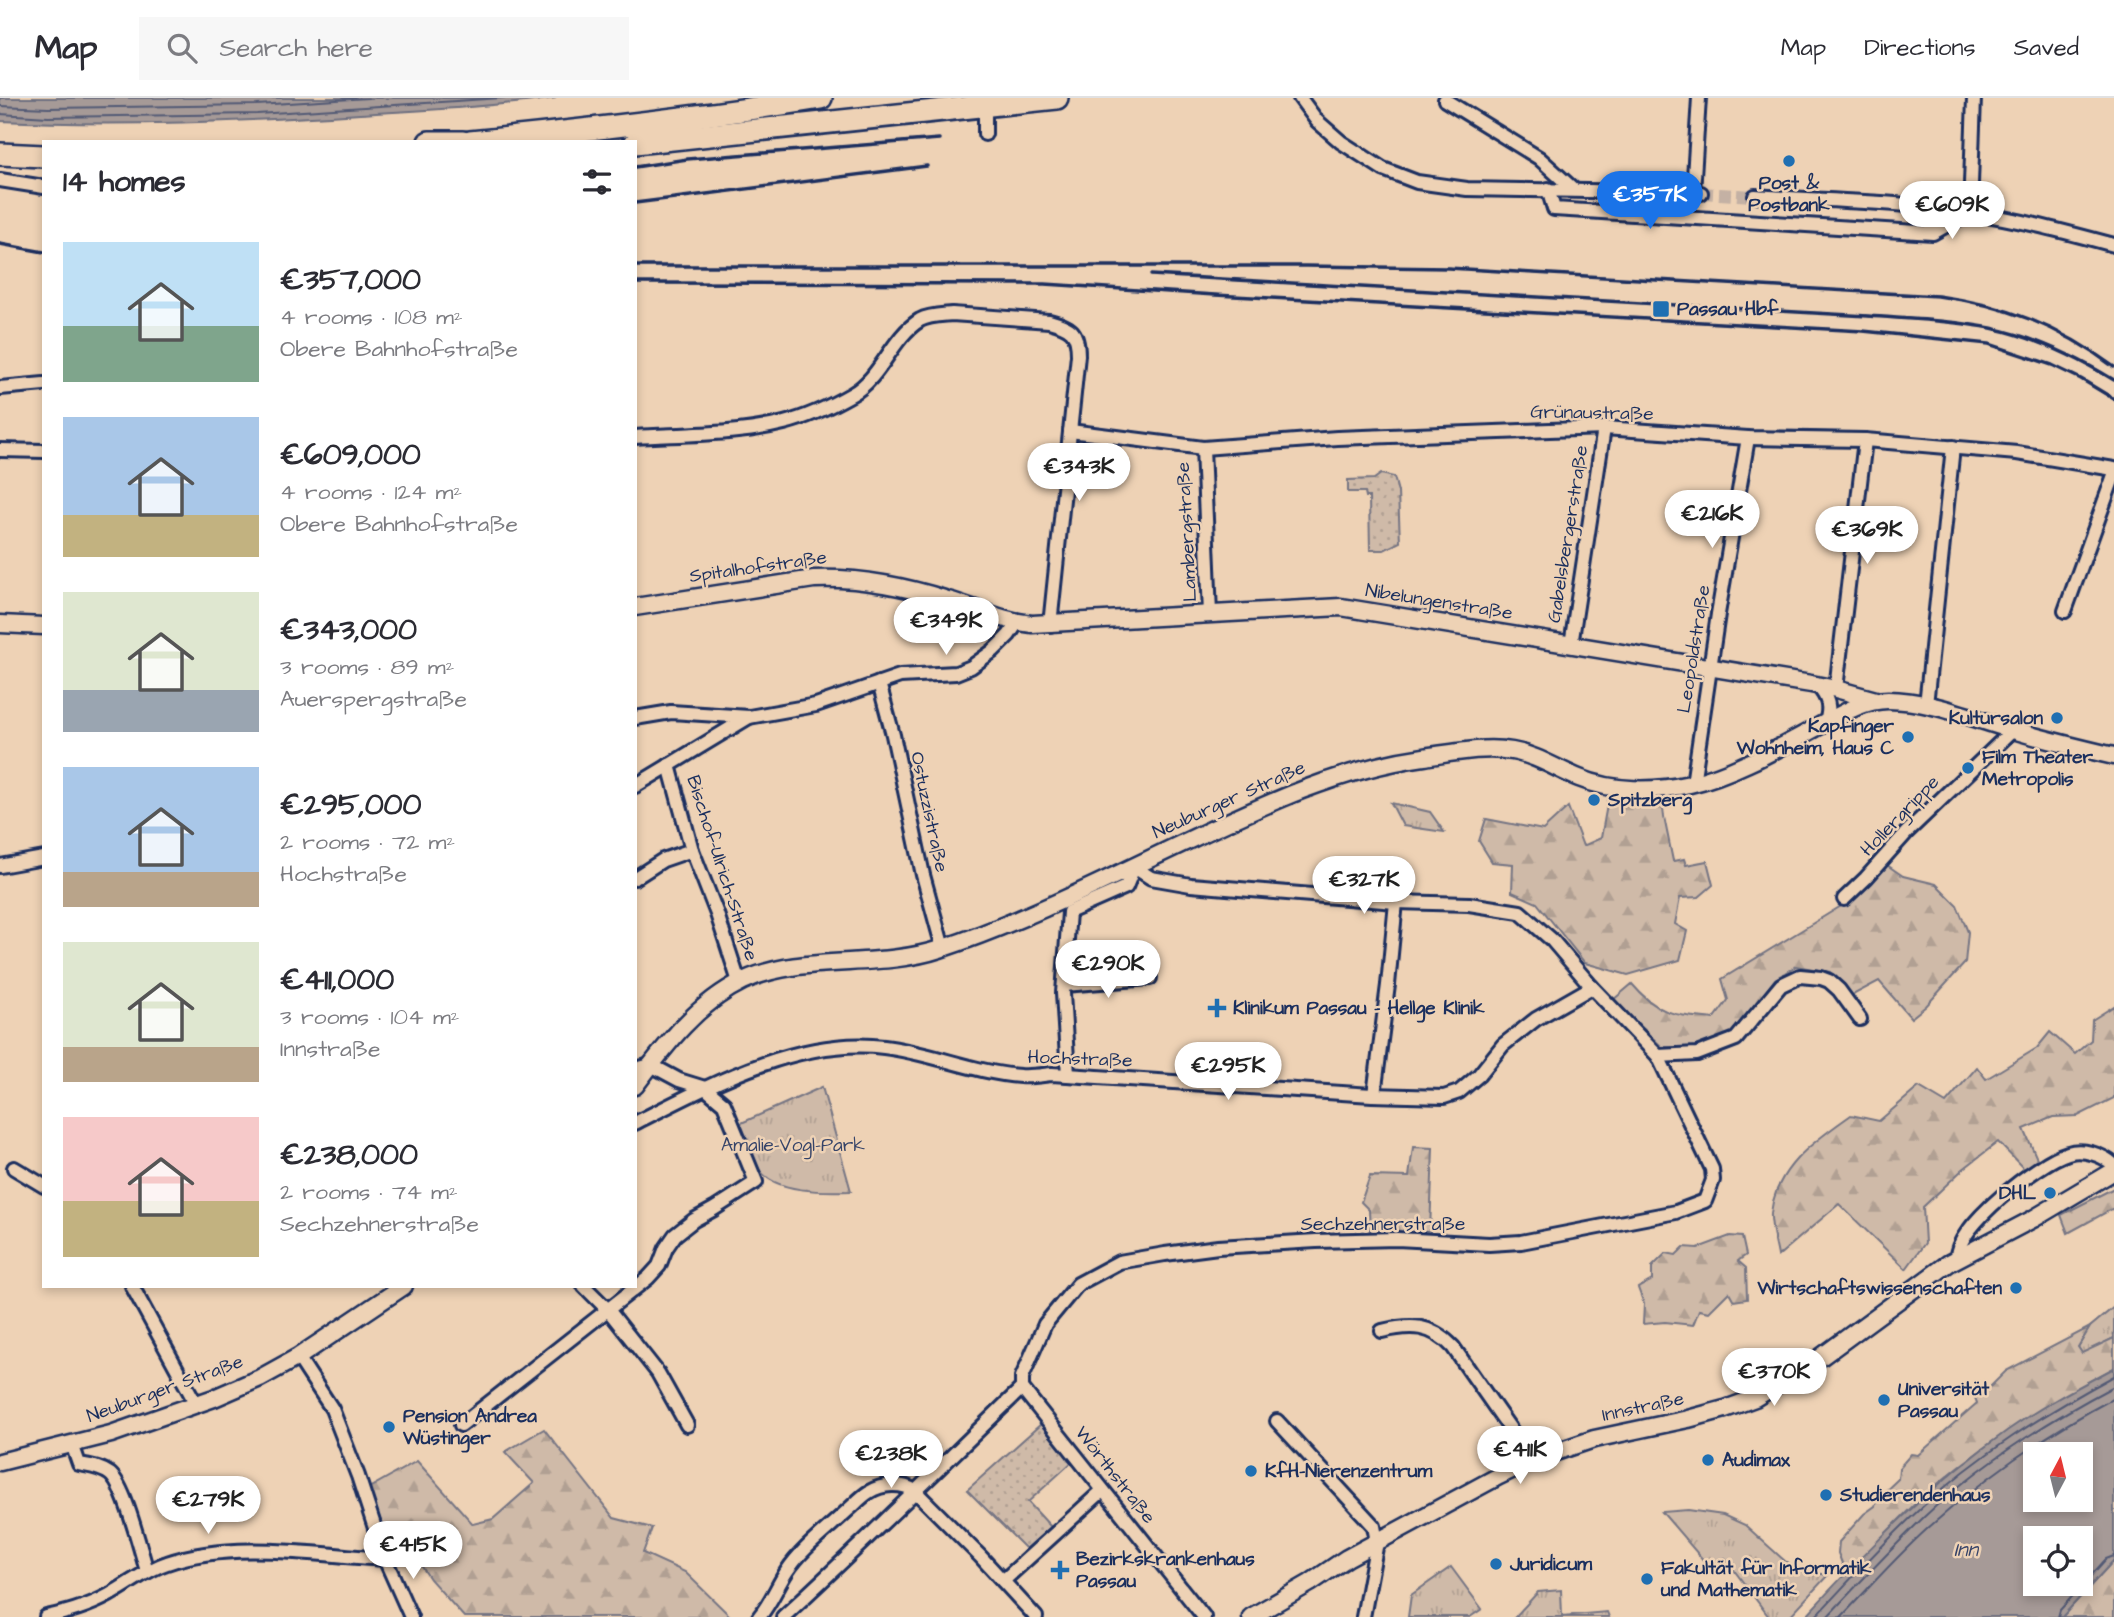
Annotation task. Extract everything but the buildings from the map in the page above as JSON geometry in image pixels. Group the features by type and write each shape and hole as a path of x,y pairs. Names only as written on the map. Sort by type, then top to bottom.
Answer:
{"main road":[{"path":"492,140 556,134 821,98"},
{"path":"637,143 985,102 1057,98"},
{"path":"0,154 42,156"}],"street":[{"path":"1300,98 1317,121 1341,142 1383,169 1417,182 1467,188 1697,193 1699,98"},
{"path":"1970,212 1974,98"},
{"path":"1445,100 1539,158 1573,189"},
{"path":"985,102 985,134"},
{"path":"0,180 42,187"},
{"path":"1548,190 1554,209 1933,233 1970,212"},
{"path":"1755,196 1923,206 1970,212 2114,245"},
{"path":"637,437 743,429 784,423 821,411 855,393 869,381 906,333 921,320 936,316 951,314 1049,321 1063,325 1075,333 1078,355 1050,625"},
{"path":"0,388 42,384"},
{"name":"Grünaustraße","path":"1070,431 1203,448 1337,438 1604,428 1748,438 1865,440 2017,453 2114,468"},
{"name":"Gabelsbergerstraße","path":"1571,645 1604,428"},
{"name":"Leopoldstraße","path":"1693,784 1748,438"},
{"path":"1836,689 1865,440"},
{"path":"1926,705 1953,447"},
{"name":"Lambergstraße","path":"1203,448 1210,614"},
{"path":"0,450 42,451"},
{"path":"2065,611 2114,475"},
{"name":"Spitalhofstraße","path":"637,607 814,579 856,578 925,593 1017,623 1050,625"},
{"name":"Nibelungenstraße","path":"1050,625 1341,607 1836,689 1878,701"},
{"path":"637,718 671,712 749,717 816,705 900,676 956,673 971,667 993,651 1017,623"},
{"path":"0,624 42,626"},
{"name":"Ostuzzistraße","path":"879,683 923,875 943,948"},
{"path":"1818,686 1829,706 1826,722"},
{"path":"1878,701 1905,701 1926,705 2114,756"},
{"name":"Neuburger Straße","path":"643,1067 707,1002 739,982 760,973 783,968 886,960 921,955 943,948 1134,867 1290,793 1349,773 1421,757 1496,750 1530,755 1581,779 1609,787 1641,790 1693,784 1746,762 1849,710 1878,701"},
{"path":"637,785 749,717"},
{"name":"Hollergrippe","path":"1844,898 1866,878 1906,832 2013,730"},
{"name":"Bischof-Ulrich-Straße","path":"669,765 692,850 739,982"},
{"path":"637,877 663,860 692,850"},
{"path":"0,866 42,858"},
{"path":"1068,1075 1064,985 1069,912 1126,887 1134,867"},
{"name":"Sechzehnerstraße","path":"783,1617 1022,1388 1022,1377 1045,1324 1078,1284 1119,1262 1218,1247 1315,1241 1397,1239 1489,1244 1521,1242 1676,1212 1705,1201 1713,1180 1712,1169 1658,1056 1592,987 1552,940 1520,912 1469,904 1396,902 1191,885 1151,878 1134,867"},
{"path":"1374,1095 1396,902"},
{"path":"1658,1056 1697,1054 1736,1039 1781,985 1800,976 1829,981 1860,1019"},
{"path":"1064,985 1150,978"},
{"name":"Hochstraße","path":"637,1122 705,1088 783,1058 819,1049 854,1046 883,1046 1020,1076 1052,1074 1374,1095 1444,1097 1458,1093 1479,1075 1503,1045 1536,1019 1592,987"},
{"path":"637,1287 659,1266 674,1235 756,1182 724,1104 705,1088 643,1067"},
{"name":"Innstraße","path":"1957,1258 1956,1251 1967,1232 2012,1188 2051,1160 2071,1151 2100,1155 2114,1165"},
{"path":"14,1168 42,1185"},
{"name":"Innstraße","path":"1251,1617 1377,1542 1532,1460 1594,1439 1688,1419 1755,1398 1817,1360 1957,1258 2033,1219 2114,1171"},
{"path":"133,1288 196,1405"},
{"name":"Neuburger Straße","path":"0,1462 152,1421 260,1378 298,1357 401,1288"},
{"path":"586,1288 609,1311 658,1373 687,1425"},
{"path":"461,1425 636,1288"},
{"path":"1382,1331 1405,1326 1418,1327 1444,1338 1532,1460"},
{"path":"298,1357 332,1409 358,1476 385,1559 411,1617"},
{"name":"Wörthstraße","path":"1022,1388 1204,1617"},
{"path":"1277,1421 1374,1526 1377,1542 1363,1617"},
{"path":"72,1444 79,1464 103,1469 116,1480 147,1571"},
{"path":"759,1617 767,1608 788,1569 829,1528 867,1493 894,1485 907,1486 915,1491 1037,1617"},
{"path":"1003,1581 1102,1490"},
{"path":"46,1617 73,1611 95,1602 147,1571 189,1556 226,1551 385,1559"}],"green space":[{"path":"1381,474 1394,477 1398,492 1400,542 1384,550 1370,550 1369,497 1366,497 1365,492 1348,492 1348,480 1374,479"},
{"path":"1609,794 1662,799 1673,861 1684,859 1686,865 1707,861 1713,885 1699,897 1680,898 1675,924 1687,931 1680,960 1628,975 1585,963 1537,903 1512,892 1513,864 1492,862 1479,841 1486,819 1543,830 1568,807 1583,846 1601,838"},
{"path":"1391,803 1430,812 1444,832 1403,826"},
{"path":"1887,865 1903,876 1936,884 1957,905 1968,932 1965,963 1926,1006 1911,1018 1879,981 1849,997 1830,972 1796,966 1775,979 1735,1032 1696,1047 1662,1047 1613,1000 1632,984 1651,1002 1669,1012 1714,1019 1728,1000 1722,979 1846,903"},
{"path":"2114,1006 2114,1098 2078,1116 2053,1117 2024,1129 2038,1161 2024,1169 1998,1142 1962,1170 1923,1207 1925,1243 1906,1269 1839,1204 1778,1256 1771,1218 1774,1196 1789,1168 1824,1134 1851,1115 1879,1121 1919,1087 1946,1103 1977,1067 1986,1079 2037,1048 2050,1032 2075,1054 2091,1040 2092,1020"},
{"name":"Amalie-Vogl-Park","path":"822,1087 851,1191 801,1189 776,1183 759,1169 739,1124"},
{"path":"1413,1147 1433,1148 1430,1232 1370,1233 1369,1210 1361,1202 1370,1176 1409,1177"},
{"path":"2114,1188 2114,1208 2068,1233 2061,1215"},
{"path":"1730,1236 1742,1237 1746,1255 1738,1261 1746,1268 1747,1299 1734,1301 1729,1292 1709,1312 1699,1310 1693,1325 1665,1322 1643,1324 1644,1304 1638,1288 1652,1280 1652,1267 1666,1253 1676,1255 1684,1247 1698,1248"},
{"path":"2114,1307 2114,1338 2082,1354 2078,1347 2090,1327"},
{"path":"2090,1327 2078,1347 2082,1353 2114,1338 2114,1368 2035,1414 1960,1465 1914,1505 1846,1574 1838,1553 1839,1542 1898,1479 1899,1468 1911,1454 1918,1455 1977,1403 1974,1395 1989,1388 2006,1371"},
{"path":"1041,1424 1072,1462 1028,1502 1051,1527 1026,1549 967,1490"},
{"path":"544,1429 614,1518 652,1528 643,1553 685,1572 731,1617 464,1617 430,1579 409,1547 383,1527 369,1488 417,1461 473,1524 493,1519 534,1483 505,1452"},
{"path":"1688,1510 1723,1515 1745,1525 1786,1562 1803,1571 1828,1575 1789,1617 1769,1617 1725,1558 1710,1568 1662,1512"},
{"path":"2114,1560 2114,1617 2062,1617 2081,1596 2093,1596 2093,1583"},
{"path":"1451,1567 1482,1609 1470,1617 1408,1617 1411,1595"},
{"path":"1561,1590 1562,1616 1607,1612 1609,1617 1515,1617 1538,1592"}],"water":[{"path":"0,98 556,98 458,108 270,119 90,124 0,121"},
{"name":"Inn","path":"2114,1368 2114,1560 2093,1583 2093,1526 2023,1526 2023,1596 2081,1596 2062,1617 1805,1617 1877,1542 1953,1472 2021,1421"}],"tunnel":[{"path":"1701,193 1755,196"}],"railway":[{"path":"637,167 687,159 939,139"},
{"path":"637,203 927,166"},
{"path":"0,244 42,252"},
{"path":"637,266 1448,268 1938,296 1986,305 2030,320 2073,340 2114,367"},
{"path":"1151,275 1945,321 1991,328 2039,342 2114,380"},
{"path":"637,283 1045,284 1863,331 1989,344 2052,365 2114,399"}],"place":[{"name":"Post & Postbank","path":"1789,161"},
{"name":"Passau Hbf","path":"1661,309"},
{"name":"Kultursalon","path":"2057,718"},
{"name":"Kapfinger Wohnheim, Haus C","path":"1908,737"},
{"name":"Film Theater Metropolis","path":"1968,768"},
{"name":"Spitzberg","path":"1594,800"},
{"name":"Klinikum Passau - Hellge Klinik","path":"1217,1008"},
{"name":"DHL","path":"2050,1193"},
{"name":"Wirtschaftswissenschaften","path":"2016,1288"},
{"name":"Universität Passau","path":"1884,1400"},
{"name":"Pension Andrea Wüstinger","path":"389,1427"},
{"name":"Audimax","path":"1708,1460"},
{"name":"KfH-Nierenzentrum","path":"1251,1471"},
{"name":"Studierendenhaus","path":"1826,1495"},
{"name":"Juridicum","path":"1496,1564"},
{"name":"Bezirkskrankenhaus Passau","path":"1060,1570"},
{"name":"Fakultät für Informatik und Mathematik","path":"1647,1579"}]}
